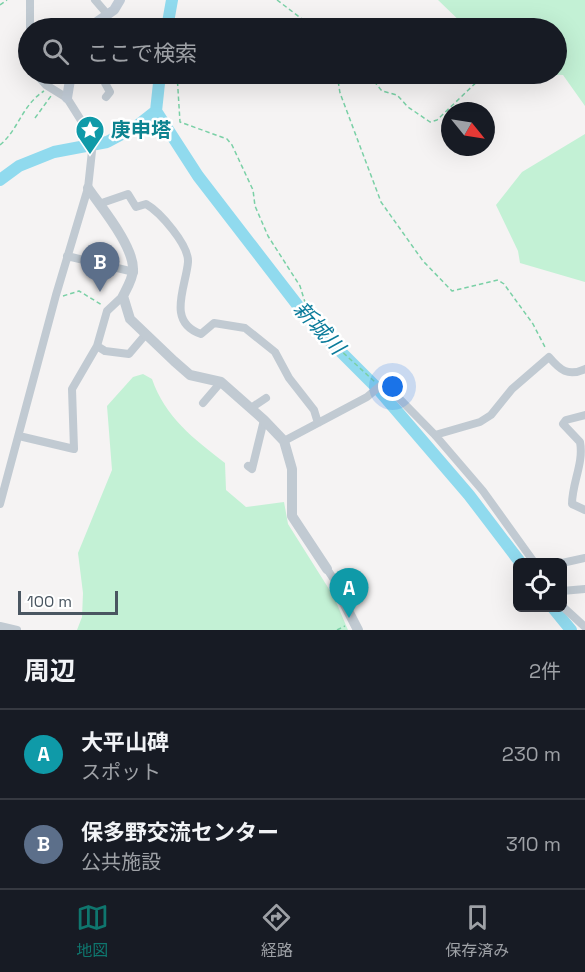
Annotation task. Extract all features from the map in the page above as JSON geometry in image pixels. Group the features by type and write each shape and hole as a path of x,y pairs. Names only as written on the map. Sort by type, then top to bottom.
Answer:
{"main road":[{"path":"103,18 120,0"},
{"path":"67,98 69,84"}],"street":[{"path":"30,0 30,18"},
{"path":"95,0 108,18"},
{"path":"0,504 56,295 88,188 92,151 89,133 67,98 47,84"},
{"path":"106,84 110,92 106,97"},
{"path":"20,436 74,449 72,389 96,346 109,308 123,296 134,272 130,255 88,188"},
{"path":"99,204 128,194 136,207 146,204 169,224 186,251 188,261 179,300 181,316 189,328 201,334 214,323 245,328 275,352 289,378 309,402 318,423"},
{"path":"67,256 134,272"},
{"path":"123,296 130,319 190,375 221,382 284,441 292,470 292,516 327,569 358,630"},
{"path":"96,346 105,351 129,354 146,334"},
{"path":"435,435 480,422 491,416 512,389 549,357 560,370 566,373 585,369"},
{"path":"203,403 221,382"},
{"path":"284,441 367,397 379,387 387,387 435,435 483,491 531,558"},
{"path":"250,408 266,398"},
{"path":"585,415 574,417 563,424 580,442 582,456 572,504 585,510"},
{"path":"248,466 252,469 264,420"},
{"path":"567,562 585,558"},
{"path":"567,591 585,589"},
{"path":"567,611 585,627"},
{"path":"574,617 585,616"},
{"path":"0,626 17,630"}],"path":[{"path":"0,5 7,0"},
{"path":"277,0 301,18"},
{"path":"178,84 180,122 227,139 232,145 253,190 255,206 268,236 300,286 308,312 338,348 379,387"},
{"path":"339,84 381,202 423,261 452,291 498,280 504,284 533,324 549,357"},
{"path":"376,84 382,91 397,94 408,107 430,122 437,120 475,84"},
{"path":"35,118 52,89"},
{"path":"0,145 12,132 30,102 52,89"},
{"path":"56,295 67,297 79,291 109,308"}],"green space":[{"path":"438,0 585,0 585,106 567,81 567,18 457,18"},
{"path":"585,134 585,282 520,263 518,251 496,205 522,172"},
{"path":"143,374 152,379 165,405 182,426 225,463 226,490 246,507 284,502 288,524 334,597 348,630 77,630 82,617 83,593 78,553 112,470 107,406 133,377"}],"waterway":[{"name":"新城川","path":"169,18 172,0"},
{"name":"新城川","path":"159,84 156,111 198,176 309,320 378,389 469,495 517,558"},
{"path":"0,180 19,166 54,152 107,142 137,126 156,111"},
{"name":"新城川","path":"556,612 571,630"}],"place":[{"name":"庚申塔","path":"90,156"},
{"name":"保多野交流センター","path":"100,292"},
{"name":"大平山碑","path":"349,618"}]}
